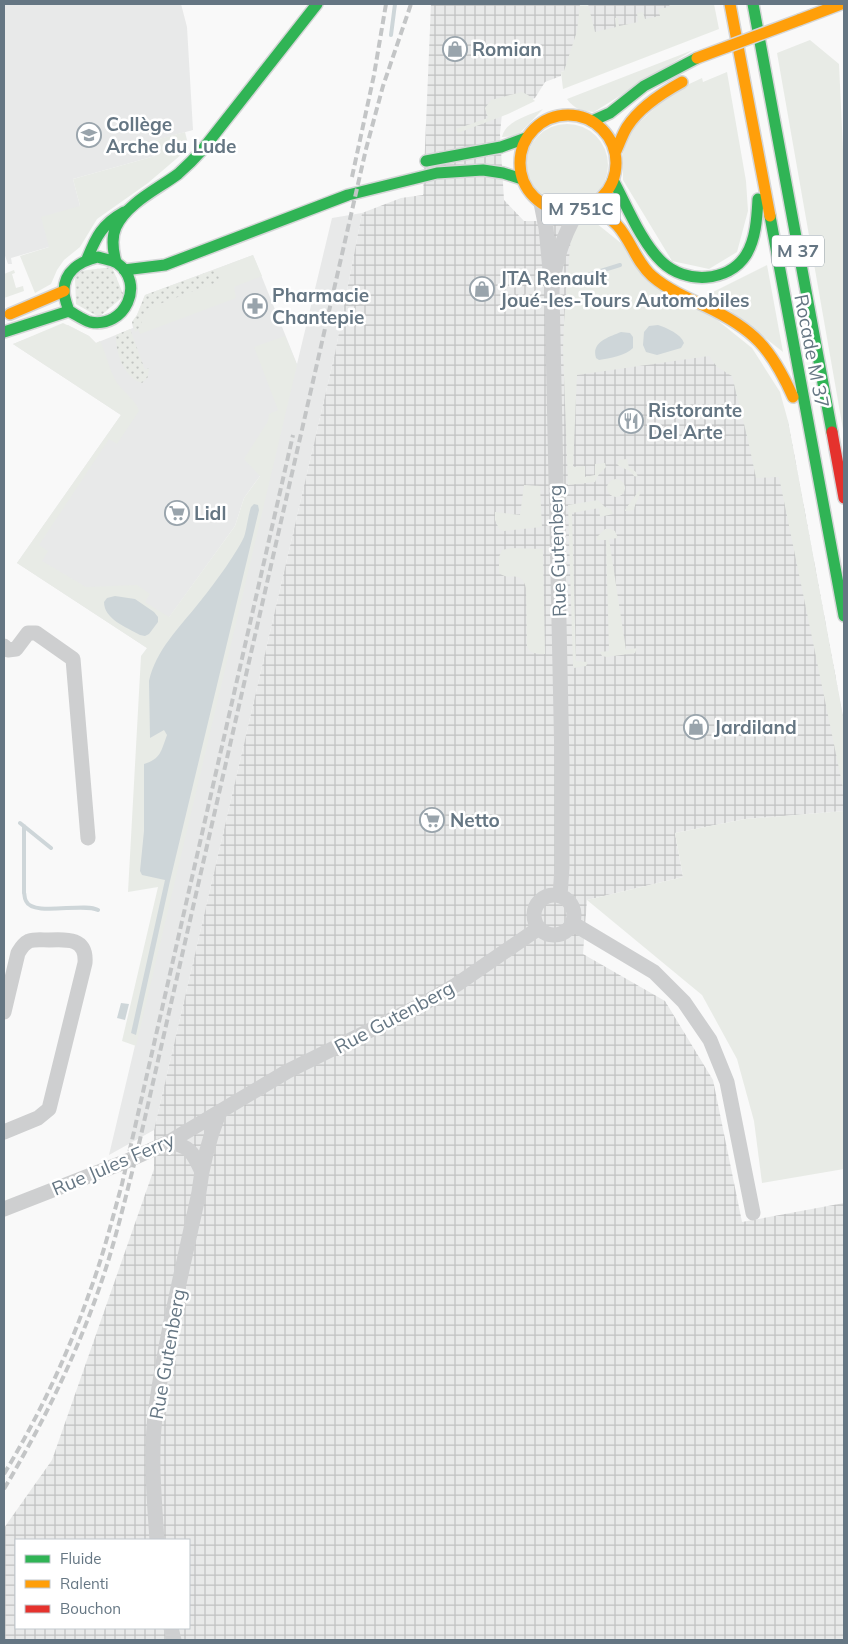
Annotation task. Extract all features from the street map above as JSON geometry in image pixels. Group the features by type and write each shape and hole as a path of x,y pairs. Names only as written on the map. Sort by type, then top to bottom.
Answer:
{"main road":[{"path":"120,266 113,240 119,223 136,206 184,168 209,143 317,4"},
{"name":"Rocade M 37","path":"730,4 844,616"},
{"name":"Rocade M 37","path":"753,4 844,498"},
{"path":"592,121 610,113 644,86 697,58 841,4"},
{"path":"729,62 775,44"},
{"name":"M 751C","path":"526,138 521,151 519,166 522,180 530,193 541,203 555,210 566,212 583,209 599,200 613,180 616,167 615,153 627,126 651,102 670,87 693,77"},
{"path":"415,164 443,156 512,145 526,138 536,127 556,116 578,116 592,121 611,140 615,153"},
{"name":"M 37","path":"613,180 654,252 664,264 678,273 692,277 707,277 723,273 736,266 745,256 752,242 758,206 758,158"},
{"path":"356,193 398,170"},
{"path":"138,285 130,279 120,266 107,258 87,259 70,271 64,291 70,311 84,321 93,324 102,323 112,320 121,314 138,285 165,265 356,193 448,172 483,170 522,180"},
{"path":"87,259 100,228 116,216 136,206"},
{"name":"M 37","path":"583,209 613,220 637,258 651,275 669,288 736,322 760,341 778,365 794,400 806,414"},
{"path":"120,266 165,265"},
{"path":"4,316 64,291"},
{"path":"4,332 70,311"}],"street":[{"path":"541,203 546,228 552,291"},
{"name":"Rue Gutenberg","path":"560,896 562,868 562,749 552,291 555,264 560,246 583,209"},
{"path":"4,646 8,650 16,649 28,633 36,633 73,659 88,838"},
{"path":"547,896 560,896 569,902 572,907 574,912 572,923 563,933 550,935 538,928 534,916 537,904 547,896"},
{"path":"572,923 654,972 684,1002 710,1040 728,1082 753,1213"},
{"name":"Rue Gutenberg","path":"158,1539 152,1479 155,1409 199,1192 201,1170 218,1113 288,1071 421,1005 469,976 538,928"},
{"path":"4,1012 18,953 22,946 34,940 68,939 80,946 84,951 85,963 49,1109 38,1118 4,1132"},
{"name":"Rue Jules Ferry","path":"4,1209 127,1161 169,1142 218,1113"},
{"path":"169,1142 181,1144 188,1149 195,1157 201,1170"}],"shaded area":[{"name":"Collège Arche du Lude","path":"4,4 181,4 187,27 193,130 152,141 155,156 73,179 80,206 49,247 11,258 12,264 8,264 4,253"},
{"path":"431,4 687,4 673,36 561,72 561,76 545,82 535,98 502,113 500,134 504,200 524,221 581,221 591,219 788,421 844,722 844,811 745,819 675,833 683,877 587,900 583,954 665,1001 713,1080 742,1222 844,1203 844,1640 4,1640 4,1528 52,1460 154,1169 154,1130 335,353 362,213 401,198 423,195"},
{"path":"580,4 588,4 595,32 616,27 615,18 618,18 619,26 638,22 637,13 643,12 645,19 660,16 658,9 670,7 669,4 714,4 719,29 563,89 561,72 564,71 577,31"},
{"path":"810,40 839,64 844,171 844,435 777,53"},
{"path":"693,50 594,112 579,109 567,99"},
{"path":"727,72 746,181 748,211 737,252 709,269 672,261 623,180 623,153 630,131 672,92 702,78 703,82"},
{"path":"522,92 535,101 508,114 458,133 456,129 488,118 485,108 491,100"},
{"path":"543,109 517,136 502,137 504,131 513,123"},
{"path":"567,124 583,127 596,136 605,149 608,165 605,181 596,194 583,203 567,206 551,203 538,194 529,181 526,165 529,149 538,136 551,127"},
{"path":"185,132 189,148 148,183 97,219 80,247 64,260 51,284 35,293 20,256 49,247 41,217 80,206 73,179 155,156 151,141"},
{"path":"362,213 335,353 154,1130 109,1155 275,455 244,498 235,526 147,648 17,563 121,415 13,344 68,325 89,336 96,343 133,328 132,322 145,295 253,255 297,364 332,218"},
{"path":"591,219 752,348 780,392 788,421 844,722 844,793 779,477 756,478 732,376 717,367 709,356 577,375 573,467 585,466 585,477 595,475 595,464 605,463 606,467 599,474 595,482 568,485 563,349 571,235 579,225"},
{"path":"253,255 262,276 234,287 236,298 140,334 138,329 146,309 220,281 216,269"},
{"path":"767,265 783,352 709,294"},
{"path":"112,267 124,296 99,317 76,304 75,278 80,271"},
{"path":"216,269 220,281 146,309 140,327 135,332 132,322 145,295"},
{"path":"14,270 15,273 12,274 16,288 23,286 24,291 4,298 4,274"},
{"path":"63,323 89,336 96,343 100,341 117,383 133,400 139,411 117,444 109,439 39,545 48,551 42,561 86,587 137,585 150,594 145,602 169,617 235,526 244,498 260,476 244,459 268,421 269,414 278,410 254,347 285,336 297,365 136,1046 122,1041 158,887 128,892 141,656 147,648 17,563 121,415 13,344"},
{"path":"658,325 680,337 684,343 681,348 657,355 646,352 643,345 644,332 649,326"},
{"path":"130,329 145,370 149,368 148,377 142,383 130,376 122,363 117,349 116,335"},
{"path":"621,332 630,333 633,337 633,348 617,356 599,360 596,358 595,352 599,344 606,338"},
{"path":"627,459 629,467 636,472 638,477 617,464 619,460"},
{"path":"616,479 622,482 625,488 622,494 616,497 610,494 607,488 610,482"},
{"path":"524,485 540,486 542,527 504,531 499,529 495,520 495,512 520,515"},
{"path":"640,490 634,510 625,511 632,500"},
{"path":"598,500 605,507 611,509 613,514 600,517 599,508 572,513 576,661 588,662 586,666 574,668 568,505"},
{"path":"254,504 258,505 259,510 170,881 136,1035 131,1033 165,880 142,875 140,871 144,831 144,764 157,757 162,750 167,735 164,730 150,738 149,681 152,670 163,649 204,597 240,545 244,537 251,507"},
{"path":"605,529 615,531 618,538 609,539 626,650 637,648 635,653 607,657 602,656 600,652 609,651 606,540 597,540 597,537"},
{"path":"511,548 543,549 545,654 532,652 527,646 526,588 524,582 518,577 499,573 499,557 502,550"},
{"path":"115,596 135,599 154,612 158,617 158,622 149,634 145,636 140,635 122,626 112,618 105,608 104,602 107,598"},
{"path":"844,811 844,1169 762,1183 754,1121 737,1059 702,995 587,900 683,877 675,833 745,819"},
{"path":"121,1003 129,1004 125,1020 117,1018"}],"waterway":[{"path":"391,35 395,4"},
{"path":"575,279 620,265"},
{"path":"20,823 51,848"},
{"path":"24,826 24,893 26,901 31,906 38,908 82,907 98,910"}],"railway":[{"path":"352,177 374,75 386,4"},
{"path":"4,1489 34,1437 73,1356 95,1300 117,1229 136,1157 366,149 383,86 411,4"},
{"path":"4,1474 41,1407 62,1361 95,1278 111,1224 122,1184 293,435"}],"traffic: fast":[{"path":"116,262 113,236 121,218 135,204 178,174 191,162 317,4"},
{"path":"753,4 832,432"},
{"path":"592,121 610,113 644,86 697,58"},
{"path":"426,161 501,147 526,138"},
{"path":"124,270 165,265 348,195 437,173 483,170 503,173 522,179"},
{"path":"613,180 641,234 654,254 671,269 694,277 718,275 729,271 746,255 754,235 758,199"},
{"path":"87,259 93,244 105,226 124,212"},
{"path":"770,216 844,616"},
{"path":"98,257 117,263 126,272 130,282 130,292 128,303 122,312 113,319 102,322 90,322 69,311 64,291 70,273 80,264 98,257"},
{"path":"4,332 69,311"}],"traffic: slow":[{"path":"730,4 770,216"},
{"path":"799,20 841,4"},
{"path":"697,58 799,20"},
{"path":"615,153 625,130 644,107 682,82"},
{"path":"568,115 586,119 602,129 612,145 616,163 612,181 602,197 586,207 568,211 550,207 534,197 524,181 520,163 524,145 534,129 550,119 568,115"},
{"path":"588,207 607,217 617,225 646,270 658,281 677,293 722,315 749,332 777,365 793,397"},
{"path":"10,314 64,291"}],"traffic: jam":[{"path":"832,432 844,498"}],"place":[{"name":"Romian","path":"455,49"},
{"name":"Collège Arche du Lude","path":"89,135"},
{"name":"JTA Renault Joué-les-Tours Automobiles","path":"482,289"},
{"name":"Pharmacie Chantepie","path":"255,306"},
{"name":"Ristorante Del Arte","path":"631,421"},
{"name":"Lidl","path":"177,513"},
{"name":"Jardiland","path":"696,727"},
{"name":"Netto","path":"432,820"}]}
